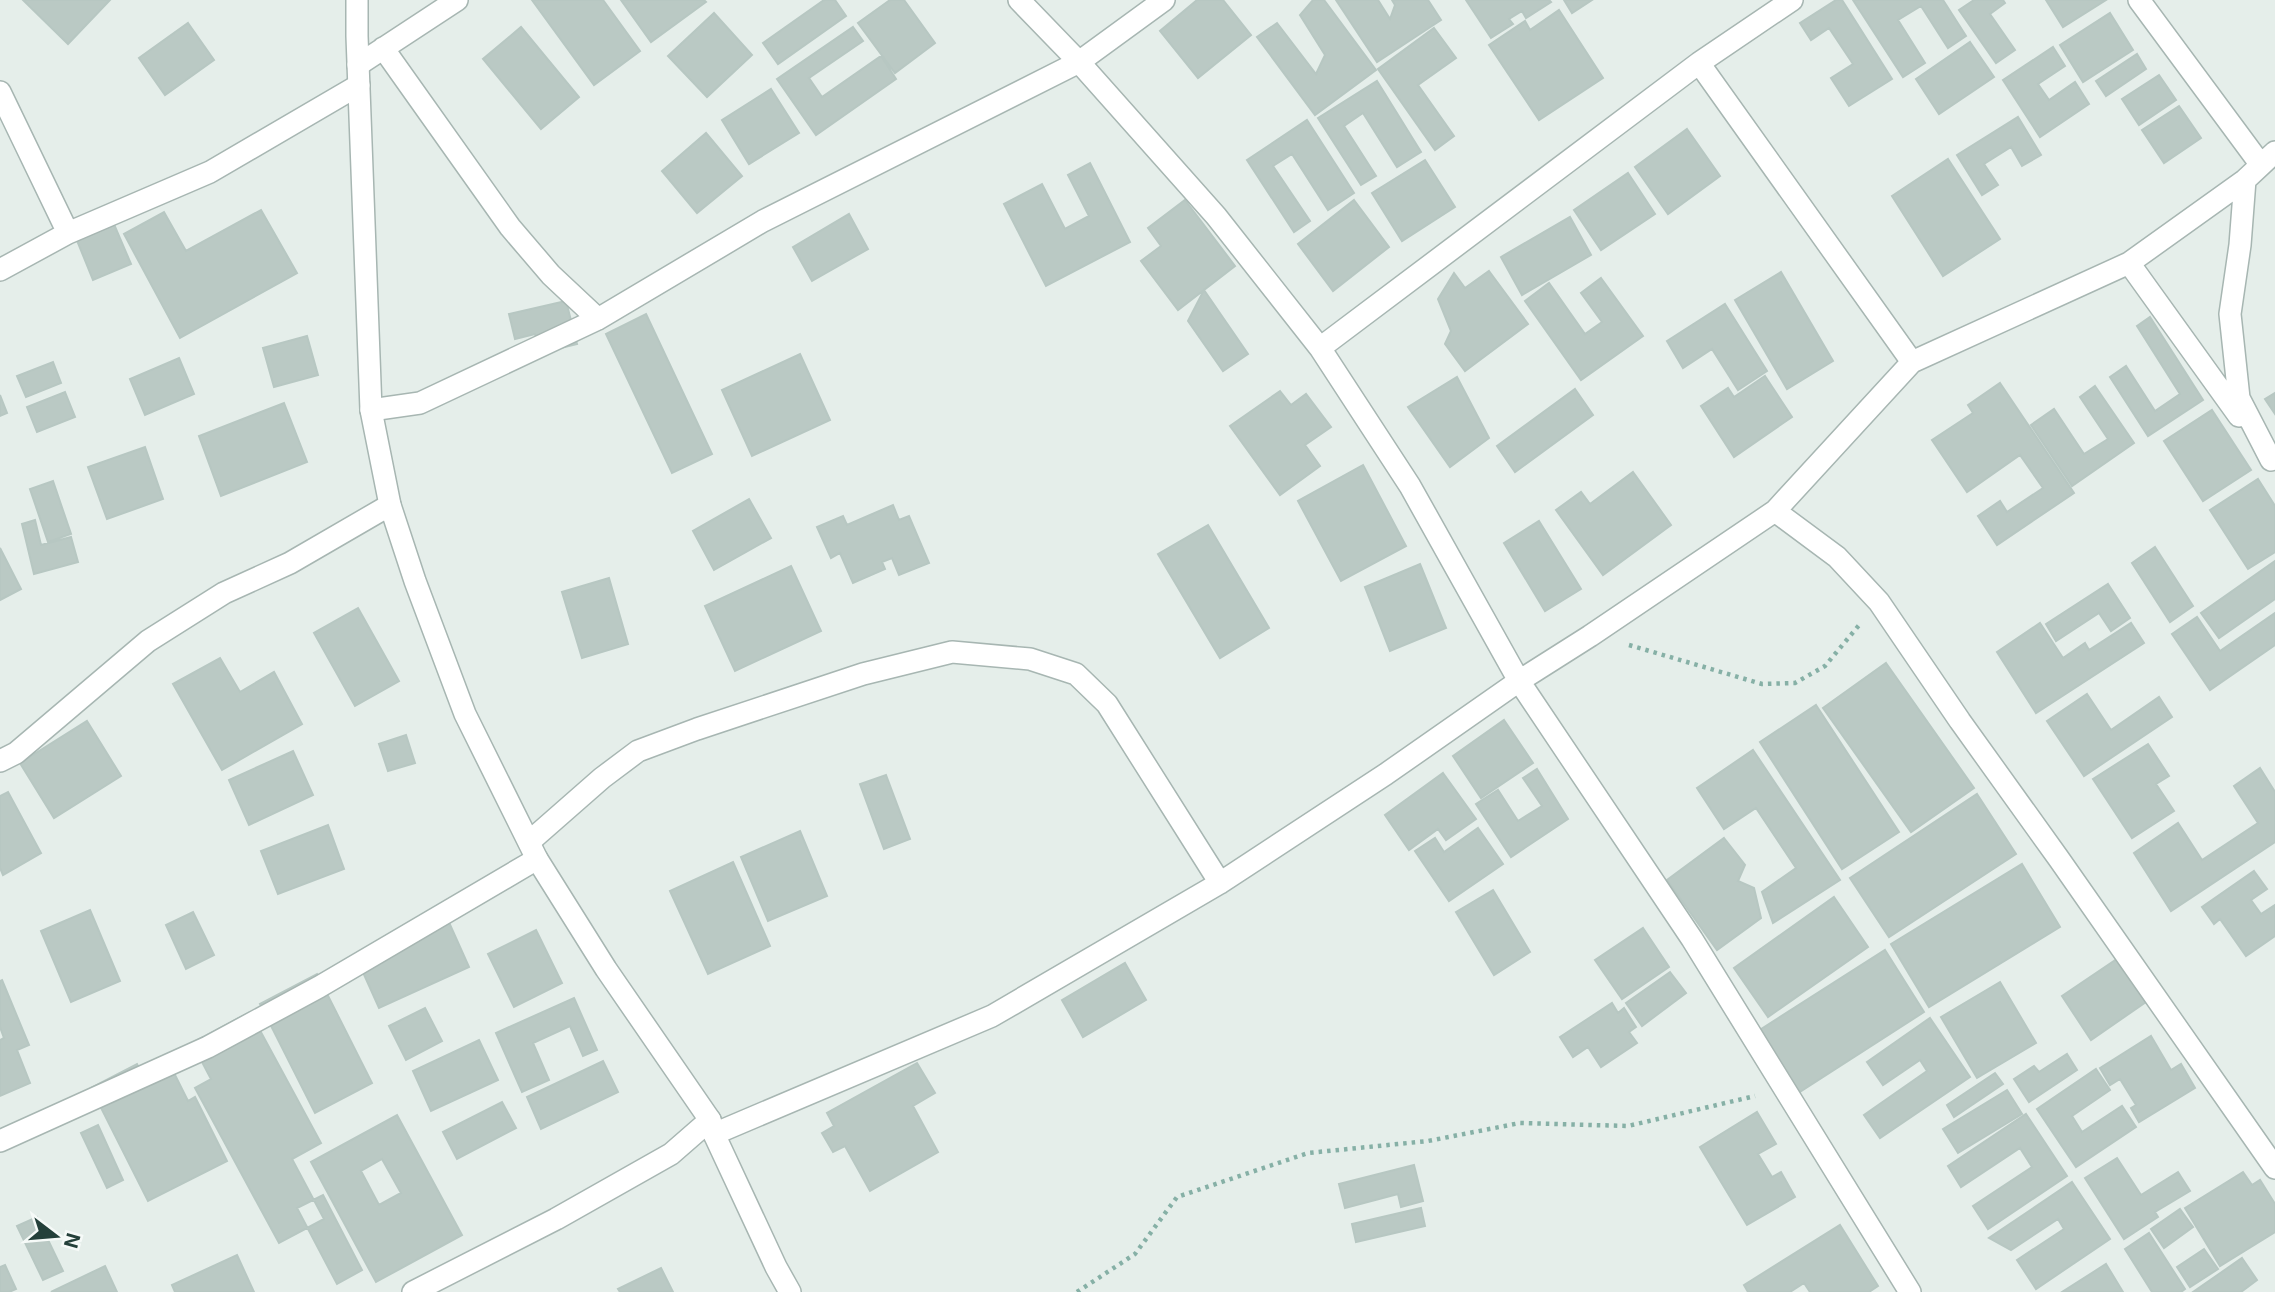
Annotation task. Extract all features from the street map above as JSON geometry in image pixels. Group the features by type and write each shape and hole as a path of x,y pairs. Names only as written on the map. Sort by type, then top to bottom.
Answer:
{"street":[{"path":"357,0 371,410 390,505 415,581 465,714 533,850 606,969 712,1127 790,1292"},
{"path":"0,270 68,233 210,172 358,75 383,48 457,0"},
{"path":"1019,0 1079,62 1216,216 1320,348 1410,486 1519,681 1692,939 1910,1292"},
{"path":"371,410 419,403 598,319 764,221 1079,62 1164,0"},
{"path":"1320,348 1699,63 1792,0"},
{"path":"413,1292 556,1219 671,1154 712,1127 992,1016 1220,883 1774,511 1912,362 2129,262 2245,180 2268,158 2139,0"},
{"path":"383,48 510,227 551,275 598,319"},
{"path":"1699,63 1912,362"},
{"path":"0,92 68,233"},
{"path":"2245,180 2231,314 2239,398 2273,463"},
{"path":"2129,262 2273,463"},
{"path":"0,761 16,753 148,641 224,593 290,563 390,505"},
{"path":"1774,511 1837,557 1879,602 2275,1168"},
{"path":"0,1141 208,1047 319,987 533,850 602,778 638,751 863,674 952,652 1030,659 1076,674 1107,704 1220,883"}],"path":[{"path":"1590,636 1665,654 1762,684 1795,683 1825,666 1879,602"},
{"path":"1077,1292 1135,1254 1177,1197 1308,1153 1428,1141 1520,1123 1628,1126 1783,1089"}],"building":[{"path":"23,0 110,0 68,44"},
{"path":"532,0 603,0 640,51 594,85"},
{"path":"621,0 704,0 706,2 651,42"},
{"path":"824,0 835,0 846,16 778,64 763,43"},
{"path":"890,0 904,0 935,43 895,73 858,23"},
{"path":"1197,0 1223,0 1251,35 1198,78 1160,31"},
{"path":"1313,0 1324,0 1376,70 1315,115 1257,37 1277,23 1316,74 1325,55 1300,15"},
{"path":"1336,0 1378,0 1390,19 1395,5 1392,0 1428,0 1441,20 1377,62"},
{"path":"1466,0 1551,2 1526,18 1522,11 1509,19 1513,24 1491,38"},
{"path":"1564,0 1592,0 1572,13"},
{"path":"1836,0 1842,0 1892,79 1849,106 1831,78 1853,64 1829,28 1811,40 1800,23"},
{"path":"1853,0 1943,0 1966,36 1948,48 1921,6 1898,20 1925,63 1903,77"},
{"path":"1974,0 2003,0 2005,3 1990,14 2015,50 1996,63 1959,10"},
{"path":"2046,0 2106,0 2063,27"},
{"path":"1559,10 1603,78 1539,120 1489,45 1525,21 1530,30"},
{"path":"714,13 752,55 707,97 668,56"},
{"path":"2110,13 2133,50 2083,82 2060,45"},
{"path":"188,23 214,60 165,95 139,58"},
{"path":"521,27 579,97 541,129 483,59"},
{"path":"853,27 863,41 809,78 822,97 881,56 896,79 816,135 777,79"},
{"path":"1434,28 1456,58 1418,85 1454,136 1435,150 1378,69"},
{"path":"1970,42 1994,77 1939,114 1916,79"},
{"path":"2053,47 2065,66 2038,84 2049,100 2075,82 2089,104 2040,137 2003,80"},
{"path":"2137,54 2146,69 2106,96 2096,81"},
{"path":"2159,75 2176,100 2139,125 2122,99"},
{"path":"1377,81 1421,152 1397,167 1363,113 1344,126 1376,176 1361,185 1318,118"},
{"path":"771,89 799,133 749,164 722,120"},
{"path":"2179,106 2201,138 2164,163 2142,130"},
{"path":"2018,117 2041,155 2022,166 2011,147 1984,164 1998,185 1982,195 1957,155"},
{"path":"1307,120 1354,193 1328,210 1292,154 1273,166 1310,221 1294,232 1247,160"},
{"path":"1687,129 1720,176 1668,214 1635,167"},
{"path":"706,133 742,176 697,213 662,171"},
{"path":"1948,159 2000,239 1943,276 1892,196"},
{"path":"1425,160 1455,207 1402,241 1372,193"},
{"path":"1090,163 1130,242 1046,286 1004,204 1042,184 1065,229 1089,216 1068,175"},
{"path":"1628,173 1655,214 1601,250 1574,210"},
{"path":"1185,200 1235,266 1178,310 1141,261 1161,246 1148,228"},
{"path":"1354,200 1389,247 1333,291 1298,244"},
{"path":"261,210 297,273 180,338 124,234 164,212 186,251"},
{"path":"849,214 868,249 812,281 793,247"},
{"path":"1570,217 1591,255 1522,295 1501,257"},
{"path":"113,222 131,264 93,280 76,238"},
{"path":"1489,271 1528,324 1465,371 1445,344 1451,331 1438,299 1454,273 1465,288"},
{"path":"1781,272 1833,361 1787,389 1735,300"},
{"path":"1601,278 1643,336 1581,380 1525,301 1549,283 1585,334 1602,322 1581,293"},
{"path":"1204,290 1248,354 1223,371 1188,321"},
{"path":"566,301 577,344 540,353 535,334 515,339 509,314"},
{"path":"1725,304 1767,371 1738,390 1712,349 1683,368 1667,341"},
{"path":"646,314 712,454 672,473 606,334"},
{"path":"2150,317 2203,400 2148,436 2110,377 2126,366 2155,411 2180,394 2137,326"},
{"path":"307,336 318,375 274,387 263,348"},
{"path":"800,354 830,420 752,456 722,390"},
{"path":"179,358 194,394 145,415 130,379"},
{"path":"53,362 61,383 26,397 17,376"},
{"path":"1765,376 1792,417 1734,457 1701,406 1728,388 1734,397"},
{"path":"1457,377 1489,438 1450,467 1408,407"},
{"path":"2000,383 2074,493 1997,545 1978,516 2000,501 2007,512 2043,488 2020,455 1967,492 1932,440 1973,413 1968,405"},
{"path":"2095,386 2134,443 2072,486 2031,425 2054,409 2084,454 2108,439 2080,397"},
{"path":"1575,389 1593,415 1515,472 1497,446"},
{"path":"1280,391 1291,405 1306,394 1331,427 1305,445 1320,466 1280,495 1230,426"},
{"path":"65,392 75,417 37,432 27,407"},
{"path":"2275,393 2275,414 2265,399"},
{"path":"0,395 7,413 0,416"},
{"path":"284,403 307,462 221,496 199,436"},
{"path":"2212,410 2251,470 2203,501 2164,441"},
{"path":"145,447 163,499 107,519 88,467"},
{"path":"1363,465 1406,546 1341,581 1298,501"},
{"path":"1633,472 1671,525 1603,575 1556,510 1581,492 1590,504"},
{"path":"2258,479 2275,506 2275,552 2248,569 2210,510"},
{"path":"53,481 71,534 48,542 30,489"},
{"path":"749,499 771,538 714,570 693,531"},
{"path":"893,505 899,520 909,516 929,563 899,575 892,558 882,562 885,569 853,583 840,553 831,558 817,527 843,516 847,525"},
{"path":"35,520 41,545 71,537 78,562 34,574 22,524"},
{"path":"1539,521 1581,589 1545,611 1504,543"},
{"path":"1208,525 1269,628 1220,658 1158,554"},
{"path":"2155,547 2193,606 2170,622 2132,563"},
{"path":"0,548 21,589 0,600"},
{"path":"2275,561 2275,599 2219,638 2201,613"},
{"path":"1420,564 1446,628 1390,651 1365,587"},
{"path":"791,566 821,631 735,671 705,606"},
{"path":"609,578 628,644 582,658 562,592"},
{"path":"2108,584 2130,618 2111,631 2099,613 2056,641 2046,624"},
{"path":"358,608 399,681 355,706 314,633"},
{"path":"2275,613 2275,645 2210,690 2172,634 2197,617 2220,651"},
{"path":"2040,623 2063,658 2085,643 2089,650 2131,623 2144,643 2036,713 1997,652"},
{"path":"220,658 240,692 274,672 302,724 222,770 173,684"},
{"path":"1886,663 1974,788 1911,832 1823,708"},
{"path":"2087,694 2111,730 2159,697 2172,717 2084,776 2047,721"},
{"path":"1816,705 1899,832 1842,869 1760,742"},
{"path":"1504,720 1533,763 1481,798 1453,756"},
{"path":"87,721 121,776 54,818 20,763"},
{"path":"406,735 415,763 388,771 379,744"},
{"path":"2148,744 2169,776 2156,784 2174,811 2132,838 2093,779"},
{"path":"1753,750 1840,880 1773,923 1762,892 1796,868 1756,808 1724,829 1697,788"},
{"path":"293,751 313,795 249,825 229,780"},
{"path":"2260,768 2275,792 2275,842 2171,911 2134,853 2178,823 2202,860 2258,823 2234,786"},
{"path":"1537,769 1568,819 1511,857 1476,804 1498,790 1518,821 1542,806 1523,778"},
{"path":"1443,773 1476,819 1446,840 1438,829 1409,850 1385,815"},
{"path":"886,775 910,839 884,849 860,784"},
{"path":"8,792 41,853 3,875 0,868 0,796"},
{"path":"1977,794 2016,854 1889,937 1850,878"},
{"path":"328,825 344,869 278,894 261,851"},
{"path":"1478,828 1503,864 1449,901 1415,851 1435,838 1444,852"},
{"path":"800,831 827,896 768,921 741,857"},
{"path":"1724,838 1745,865 1738,881 1754,888 1761,918 1717,950 1667,880"},
{"path":"733,862 770,946 708,974 670,891"},
{"path":"2022,864 2060,927 1929,1007 1891,944"},
{"path":"2254,871 2267,889 2251,900 2261,914 2275,905 2275,936 2246,956 2220,919 2214,924 2202,907"},
{"path":"1493,890 1530,952 1494,975 1456,912"},
{"path":"1834,897 1868,947 1768,1017 1734,968"},
{"path":"90,910 120,981 71,1002 41,931"},
{"path":"193,912 214,955 186,969 166,925"},
{"path":"447,918 469,967 379,1008 357,959"},
{"path":"1643,928 1669,967 1622,999 1595,960"},
{"path":"536,930 562,983 514,1007 488,954"},
{"path":"1885,950 1924,1012 1798,1093 1758,1031"},
{"path":"2117,959 2146,1002 2091,1040 2062,996"},
{"path":"1125,963 1146,1000 1083,1037 1062,1000"},
{"path":"1670,972 1686,993 1642,1026 1626,1003"},
{"path":"317,974 372,1083 315,1113 260,1004"},
{"path":"2,980 29,1045 17,1050 30,1083 0,1096 0,1040 4,1038 0,1027"},
{"path":"2000,982 2036,1043 1977,1078 1941,1017"},
{"path":"574,998 597,1050 583,1056 570,1026 533,1043 549,1080 522,1092 496,1033"},
{"path":"1612,1003 1618,1013 1624,1008 1636,1027 1629,1032 1637,1043 1601,1067 1588,1047 1573,1057 1560,1037"},
{"path":"425,1008 442,1041 406,1060 389,1026"},
{"path":"250,1012 321,1143 292,1159 324,1219 279,1243 195,1088 211,1079 192,1043"},
{"path":"1930,1018 1970,1077 1880,1138 1864,1115 1927,1071 1920,1060 1883,1085 1867,1062"},
{"path":"2151,1036 2171,1070 2181,1064 2195,1088 2139,1122 2131,1108 2136,1105 2120,1079 2110,1085 2100,1068"},
{"path":"479,1040 498,1080 431,1111 413,1071"},
{"path":"2067,1054 2077,1070 2029,1102 2014,1079 2034,1066 2039,1072"},
{"path":"167,1059 188,1101 195,1097 227,1161 148,1201 91,1088 137,1064 141,1072"},
{"path":"603,1061 618,1092 541,1129 527,1097"},
{"path":"917,1063 935,1093 913,1106 938,1152 870,1191 845,1146 833,1152 822,1133 834,1126 827,1113"},
{"path":"2096,1069 2110,1090 2072,1116 2082,1132 2122,1106 2136,1127 2076,1167 2037,1109"},
{"path":"1995,1073 2003,1084 1954,1117 1947,1105"},
{"path":"2007,1090 2022,1114 1958,1153 1943,1129"},
{"path":"502,1102 516,1128 457,1159 443,1132"},
{"path":"1757,1112 1776,1144 1758,1154 1772,1177 1781,1172 1795,1197 1747,1225 1700,1147"},
{"path":"2026,1114 2067,1176 1988,1229 1973,1206 2032,1167 2020,1148 1961,1187 1948,1166"},
{"path":"397,1115 462,1235 376,1282 311,1162","holes":["382,1159 401,1193 379,1205 361,1171"]},
{"path":"98,1125 123,1180 107,1188 81,1133"},
{"path":"2117,1158 2141,1195 2178,1172 2190,1191 2155,1212 2158,1217 2124,1239 2085,1178"},
{"path":"1414,1165 1423,1201 1401,1207 1398,1194 1345,1208 1339,1184"},
{"path":"2243,1172 2252,1185 2260,1180 2275,1204 2275,1232 2220,1266 2185,1208"},
{"path":"2072,1182 2110,1239 2036,1289 2017,1260 2064,1229 2058,1219 2011,1250 1989,1238"},
{"path":"323,1195 362,1270 337,1284 297,1208"},
{"path":"1421,1208 1425,1226 1356,1242 1352,1224"},
{"path":"2180,1209 2193,1227 2164,1248 2151,1229"},
{"path":"37,1217 63,1271 43,1280 17,1226"},
{"path":"1840,1225 1878,1286 1869,1292 1810,1292 1804,1283 1790,1292 1748,1292 1744,1285"},
{"path":"2149,1233 2185,1289 2181,1292 2152,1292 2125,1249"},
{"path":"2204,1249 2218,1269 2190,1287 2177,1267"},
{"path":"237,1255 254,1292 175,1292 172,1285"},
{"path":"2242,1258 2257,1280 2241,1292 2193,1292"},
{"path":"2106,1264 2123,1292 2062,1292"},
{"path":"5,1265 16,1289 0,1292 0,1267"},
{"path":"105,1266 117,1292 51,1292"},
{"path":"661,1268 673,1292 620,1292 618,1289"}]}
